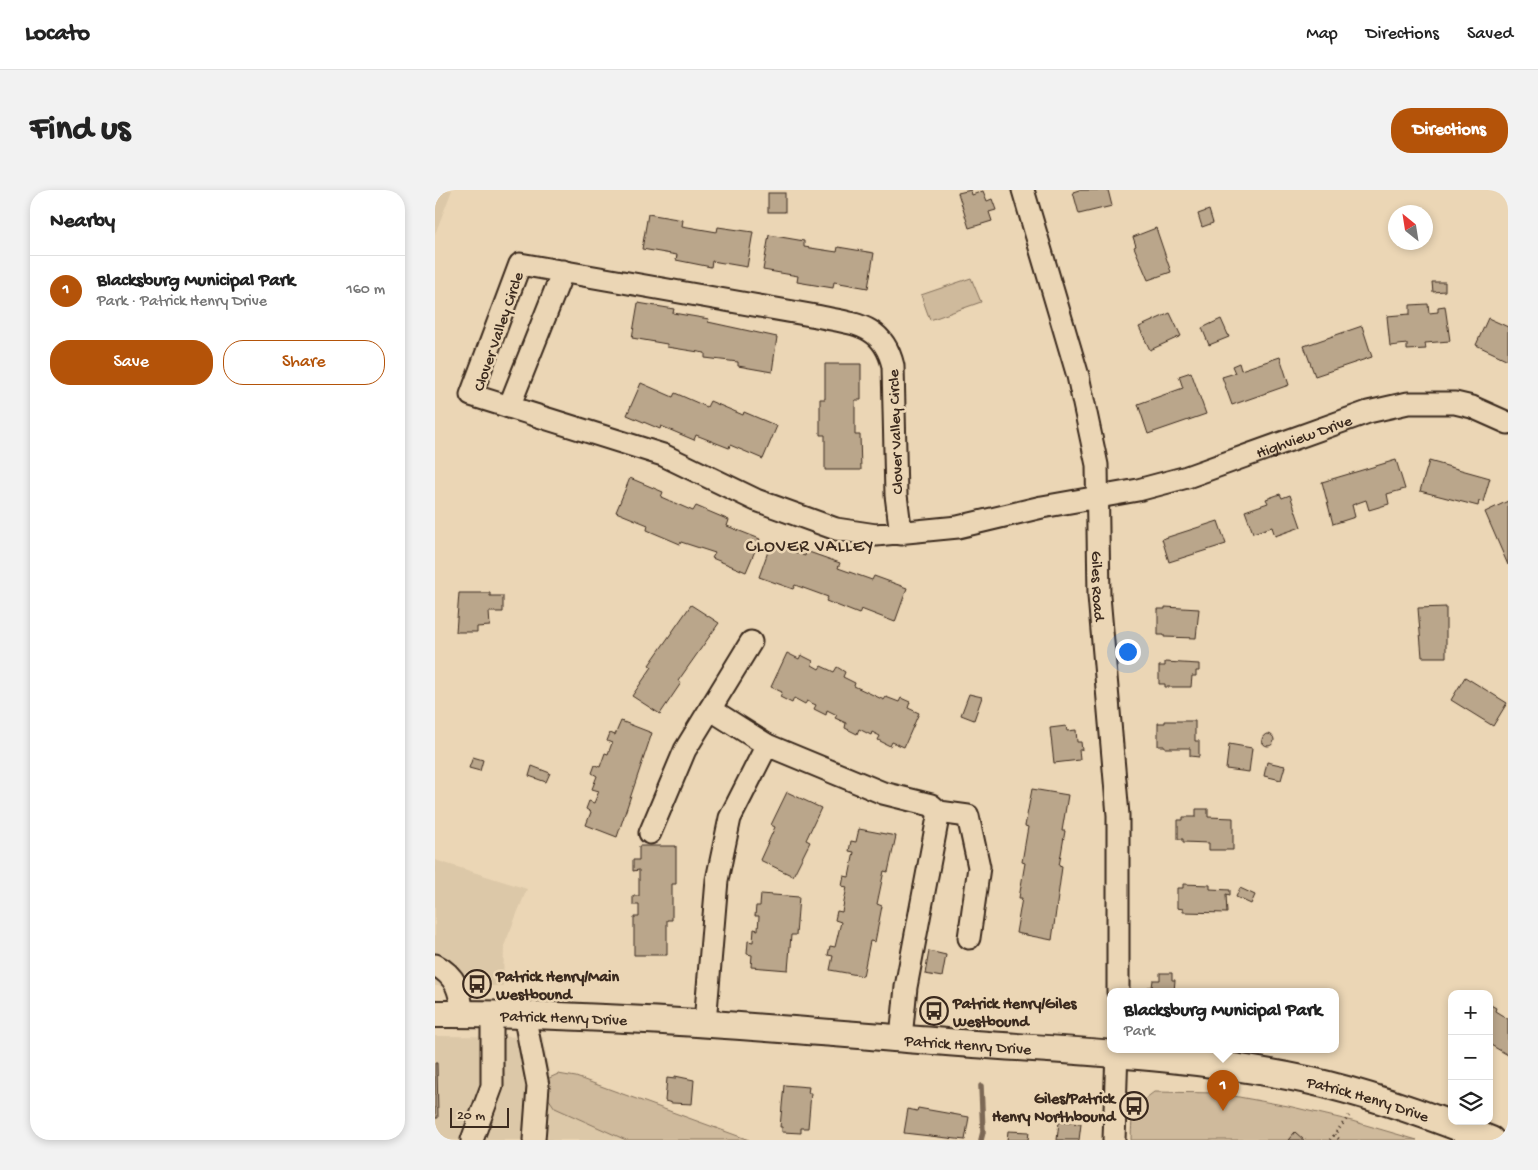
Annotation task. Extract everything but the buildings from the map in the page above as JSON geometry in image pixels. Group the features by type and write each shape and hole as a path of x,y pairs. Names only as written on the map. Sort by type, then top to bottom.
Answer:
{"main road":[{"name":"Patrick Henry Drive","path":"435,1014 629,1017 1107,1052"},
{"name":"Patrick Henry Drive","path":"1117,1053 1238,1068 1307,1080 1412,1110 1491,1140"}],"street":[{"name":"Giles Road","path":"1023,190 1091,426 1097,464 1099,596 1118,815 1118,988"},
{"name":"Clover Valley Circle","path":"901,534 896,495 893,366 890,352 882,339 873,331 860,325 816,316 520,264 471,395 663,455 756,500 836,530 864,534 901,534 958,527 1098,496"},
{"path":"509,407 563,271"},
{"name":"Highview Drive","path":"1098,496 1138,490 1187,476 1368,412 1401,404 1455,403 1472,407 1508,423"},
{"path":"650,833 685,750 751,642"},
{"path":"710,709 767,745 883,792 931,804 939,812 968,816 979,867 969,938"},
{"path":"705,1023 717,880 730,818 767,745"},
{"path":"901,1038 906,987 939,812"},
{"path":"435,965 445,970 459,990 463,1014"},
{"path":"471,1140 492,1086 492,1014"},
{"path":"524,1014 538,1086 534,1140"},
{"path":"1114,1140 1117,1053"}],"path":[{"path":"1331,1140 1349,1116"},
{"path":"1334,1135 1340,1140"}],"shaded area":[{"path":"435,190 452,190 435,234"},
{"path":"971,278 981,302 930,320 921,295"},
{"path":"435,860 527,889 504,946 503,986 435,986"},
{"path":"435,1036 543,1037 551,1082 712,1140 435,1140"},
{"path":"558,1074 576,1077 749,1140 626,1140 555,1108 546,1095 547,1079"},
{"path":"1154,1092 1217,1093 1288,1106 1352,1121 1417,1140 1131,1140 1134,1112"}],"waterway":[{"path":"981,1086 983,1132 981,1140"}],"place":[{"name":"Patrick Henry/Main Westbound","path":"477,984"},
{"name":"Patrick Henry/Giles Westbound","path":"934,1011"},
{"name":"Giles/Patrick Henry Northbound","path":"1134,1106"},
{"name":"Blacksburg Municipal Park","path":"1223,1111"}],"district":[{"name":"CLOVER VALLEY","path":"810,545"}]}
